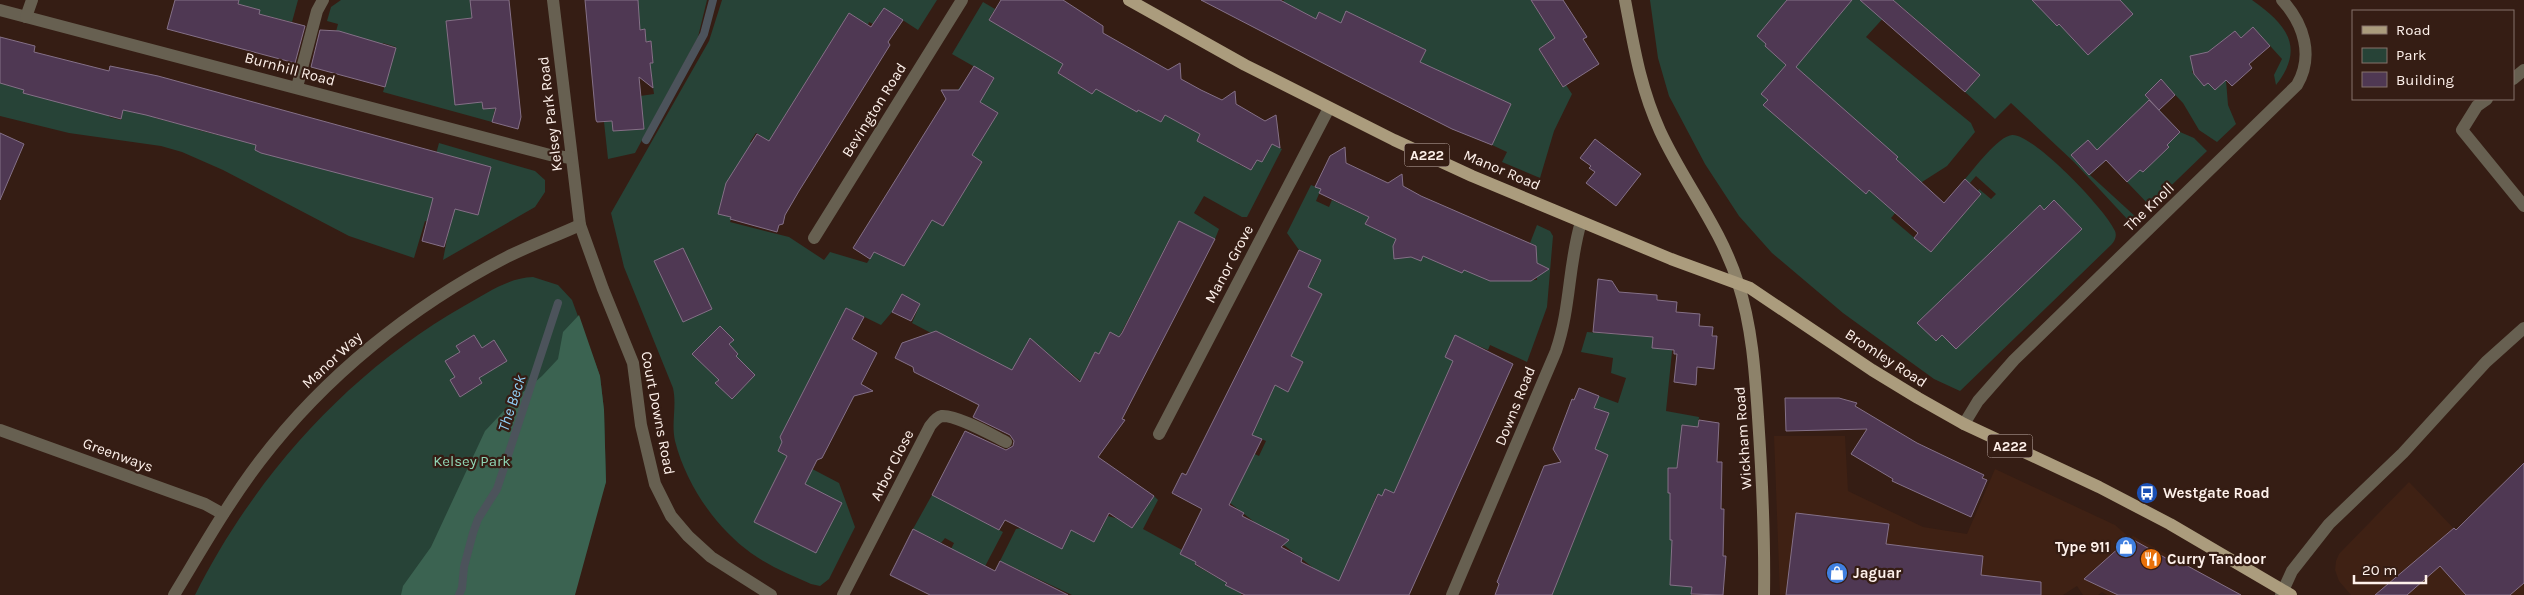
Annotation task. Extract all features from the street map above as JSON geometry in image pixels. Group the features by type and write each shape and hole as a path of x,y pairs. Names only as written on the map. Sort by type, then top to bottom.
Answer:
{"main road":[{"name":"Manor Road","path":"1129,0 1236,61 1329,108 1472,176 1671,259 1710,274 1738,281"},
{"path":"1625,0 1631,40 1651,109 1673,157 1726,252 1738,281"},
{"name":"Bromley Road","path":"1738,281 1872,370 1964,424 2099,487 2214,548 2285,593"},
{"name":"Wickham Road","path":"1738,281 1748,320 1757,399 1763,491 1764,595"}],"street":[{"path":"26,16 32,0"},
{"path":"297,88 317,11 323,0"},
{"name":"Kelsey Park Road","path":"553,0 580,225"},
{"name":"Bevington Road","path":"814,238 962,0"},
{"name":"The Knoll","path":"1964,424 1978,401 2014,360 2297,85 2306,64 2305,45 2302,30 2296,17 2282,0"},
{"name":"Burnhill Road","path":"0,10 550,155 571,158"},
{"path":"2514,78 2524,70"},
{"path":"2486,100 2477,106 2462,130 2524,206"},
{"name":"Manor Grove","path":"1159,434 1329,108"},
{"name":"Downs Road","path":"1452,595 1559,342 1566,316 1573,255 1582,222"},
{"name":"Manor Way","path":"174,595 223,514 261,459 300,413 330,382 381,338 494,265 580,225"},
{"name":"Court Downs Road","path":"580,225 603,290 633,363 647,457 655,484 671,516 711,557 771,595"},
{"path":"2285,593 2292,571 2329,524 2403,452 2486,362 2524,328"},
{"name":"Arbor Close","path":"843,595 930,426 937,418 942,416 952,418 1006,442"},
{"name":"Greenways","path":"0,430 205,504 223,514"}],"shaded area":[{"path":"1774,436 1845,436 1848,491 1923,527 1967,534 1995,469 2115,525 2130,538 2133,536 2235,591 2239,595 2107,595 2102,592 2098,595 2083,595 2077,586 2063,595 1780,595"},
{"path":"2409,482 2485,561 2524,574 2524,595 2351,595 2339,581 2335,570 2339,554"}],"green space":[{"path":"239,0 298,0 292,22 259,14 238,4"},
{"path":"341,0 475,0 472,18 446,21 449,49 475,47 483,109 495,108 492,122 383,92 396,47 383,43 380,55 333,43 338,24 327,21 331,7"},
{"path":"638,0 707,0 698,37 635,153 608,159 604,122 612,121 613,131 643,129 640,96 654,94 651,73 601,78 599,69 653,63 651,41 635,43 635,40 646,39 645,29 634,30"},
{"path":"722,0 937,0 918,30 884,8 873,24 869,22 868,25 849,13 769,141 756,133 750,142 764,150 730,222 789,237 824,260 830,252 867,263 874,252 904,266 932,219 943,226 956,205 945,198 958,177 969,183 982,163 971,155 998,113 957,91 963,83 984,95 994,78 952,54 983,2 995,9 989,19 1049,55 1069,53 1058,73 1092,94 1104,75 1143,99 1148,115 1161,122 1165,115 1200,134 1197,141 1210,148 1242,156 1238,164 1251,170 1257,160 1262,162 1272,144 1282,149 1247,217 1242,217 1204,196 1194,213 1219,229 1215,239 1179,221 1119,337 1110,332 1099,354 1095,352 1082,377 1112,392 1107,403 1030,339 1012,371 978,352 972,354 968,348 957,342 951,344 945,341 947,337 936,331 931,333 912,323 920,304 902,294 892,312 881,325 846,308 836,327 842,330 778,451 839,483 855,527 829,579 820,586 780,570 751,553 725,531 694,488 686,473 675,441 673,388 624,267 611,213 709,41"},
{"path":"1284,0 1531,0 1555,38 1539,49 1562,87 1566,85 1572,94 1554,131 1540,178 1502,162 1507,152 1492,145 1510,104 1440,71 1415,72 1426,50 1384,58 1395,34 1385,30 1384,32 1346,12 1336,34 1331,18 1320,12 1316,19 1283,2"},
{"path":"1650,0 2252,0 2282,27 2288,37 2291,48 2290,59 2276,85 2274,75 2282,59 2253,27 2241,38 2235,31 2204,56 2199,54 2192,57 2191,62 2194,69 2192,72 2204,85 2208,83 2215,90 2226,80 2228,105 2236,124 2217,142 2199,130 2183,103 2161,80 2145,95 2180,132 2194,138 2207,151 2150,206 2106,160 2090,175 2137,218 2129,221 2074,162 2011,103 1995,119 1965,92 1980,75 1897,3 1866,37 1971,123 1975,132 1947,166 1922,182 1891,218 1931,252 1981,194 1978,191 1979,189 1991,199 1996,194 1976,176 1969,184 1965,179 1993,147 2006,137 2012,135 2036,146 2069,175 2099,208 2116,233 2114,242 1960,391 1934,379 1843,313 1772,253 1739,216 1705,164 1669,96 1658,58"},
{"path":"27,77 23,93 114,98 109,117 121,120 123,110 136,113 139,105 157,110 155,118 179,124 182,116 198,130 222,136 225,127 244,132 242,141 425,195 439,143 535,171 545,180 545,192 535,207 443,260 449,228 425,221 414,258 349,236 223,170 182,152 161,146 69,133 0,116 0,83"},
{"path":"1311,185 1321,189 1316,201 1329,207 1332,200 1369,217 1365,224 1407,214 1394,244 1394,254 1396,257 1432,234 1462,273 1473,247 1473,273 1496,280 1537,280 1536,246 1530,243 1537,225 1550,231 1553,236 1547,307 1527,362 1490,345 1488,350 1455,336 1453,361 1394,493 1385,489 1382,496 1377,494 1371,509 1384,515 1348,595 1207,485 1244,449 1259,456 1266,441 1252,435 1275,385 1288,392 1303,363 1279,350 1297,345 1322,294 1286,276 1289,269 1312,280 1321,261 1299,250 1287,233"},
{"name":"Kelsey Park","path":"533,277 558,285 572,300 600,376 604,410 606,482 567,595 195,595 219,551 275,469 343,395 381,362 464,306 506,283"},
{"path":"579,315 600,376 604,410 606,482 575,595 401,595 403,586 431,547 485,431 514,400 542,376 558,359 563,332"},
{"path":"1587,332 1653,337 1652,348 1666,349 1674,332 1666,411 1699,417 1698,427 1682,426 1679,451 1690,468 1668,469 1668,493 1690,494 1671,515 1670,540 1692,541 1692,595 1552,595 1608,455 1583,445 1608,413 1594,408 1599,396 1618,403 1626,378 1611,373 1613,358 1581,352"},
{"path":"932,495 1003,532 970,595 962,595 951,549 954,543 945,538 941,543 913,529"},
{"path":"1154,496 1158,500 1143,529 1182,550 1180,554 1196,562 1195,565 1227,583 1226,585 1242,593 1241,595 1072,595 1000,561 1016,529 1021,528 1062,548 1071,530 1094,542 1108,516 1119,519 1132,528"}],"building":[{"path":"175,0 239,0 238,4 260,10 259,14 305,26 295,63 167,29"},
{"path":"470,0 509,0 521,117 518,129 492,122 496,108 483,109 482,102 455,105 446,21 472,18"},
{"path":"585,0 638,0 640,30 645,29 646,42 651,41 653,63 650,63 653,88 639,77 644,129 613,131 612,121 597,122 596,120"},
{"path":"1001,0 1063,0 1103,26 1103,33 1168,70 1180,63 1181,79 1201,90 1222,100 1235,91 1236,104 1265,121 1276,115 1280,148 1272,144 1262,162 1257,160 1251,170 1197,141 1200,134 1165,115 1161,122 1138,110 1137,112 1096,89 1092,94 1058,73 1063,64 989,20"},
{"path":"1201,0 1280,0 1316,19 1319,12 1341,23 1346,11 1426,50 1420,62 1511,104 1492,145 1452,129"},
{"path":"1531,0 1563,0 1587,37 1583,39 1599,64 1563,87 1539,49 1555,38"},
{"path":"1787,0 1852,0 1796,67 1898,157 1896,159 1944,203 1965,179 1981,194 1931,252 1914,238 1918,233 1869,190 1866,194 1763,105 1768,100 1761,94 1786,65 1757,36"},
{"path":"1860,0 1893,0 1980,75 1965,92"},
{"path":"2032,0 2120,0 2133,14 2088,55 2059,24 2057,26"},
{"path":"884,8 903,20 888,42 890,45 799,191 785,215 783,224 779,225 777,232 718,214 726,183 757,134 769,141 849,13 871,27"},
{"path":"2253,27 2270,46 2249,64 2252,68 2232,86 2226,80 2215,90 2208,83 2204,86 2194,74 2190,56 2208,52 2235,31 2241,38"},
{"path":"320,30 339,31 396,48 385,87 311,67"},
{"path":"0,37 35,46 34,52 109,71 110,66 158,76 491,167 478,215 455,209 444,247 422,241 433,198 261,153 255,150 256,145 146,115 123,110 121,119 23,93 24,90 0,83"},
{"path":"974,66 994,78 980,102 998,113 972,155 982,162 943,226 932,220 904,266 874,252 870,259 853,248 946,99 941,90 959,90"},
{"path":"2161,79 2175,95 2159,110 2145,95"},
{"path":"2149,100 2180,132 2167,145 2169,147 2143,172 2140,170 2127,182 2106,160 2089,175 2071,155 2088,140 2097,150"},
{"path":"0,133 24,144 0,200"},
{"path":"1595,139 1641,174 1616,206 1586,183 1595,172 1589,168 1591,166 1580,158"},
{"path":"1345,147 1346,163 1388,183 1402,174 1403,186 1421,196 1536,246 1537,263 1549,269 1531,281 1490,281 1464,270 1462,273 1423,256 1421,261 1411,257 1394,259 1393,246 1396,239 1365,224 1369,217 1319,193 1321,189 1315,187 1330,156"},
{"path":"2054,200 2082,229 1956,349 1942,335 1936,341 1917,323 2040,205 2044,210"},
{"path":"1179,221 1215,239 1122,419 1125,420 1098,457 1154,496 1132,528 1109,513 1094,542 1071,530 1062,549 1005,520 999,530 932,495 965,431 1006,450 1013,446 1014,441 1010,435 973,417 979,405 914,372 913,367 895,358 902,343 936,331 1012,370 1030,338 1080,382 1095,352 1099,354 1110,332 1119,337 1122,333"},
{"path":"683,248 712,309 683,322 654,261"},
{"path":"1299,250 1321,260 1308,287 1322,294 1291,356 1303,362 1288,392 1275,385 1252,435 1262,439 1229,505 1244,513 1242,516 1289,540 1281,547 1302,558 1301,562 1339,581 1378,494 1382,496 1385,489 1394,493 1453,361 1445,357 1455,335 1513,364 1409,595 1245,595 1225,585 1227,583 1195,564 1196,562 1180,554 1202,509 1172,493 1182,473 1186,475"},
{"path":"1598,279 1612,281 1619,292 1657,295 1657,300 1677,302 1676,312 1700,314 1699,326 1713,327 1712,336 1717,336 1714,369 1697,367 1696,385 1674,382 1677,354 1674,354 1674,350 1652,348 1653,337 1593,332"},
{"path":"902,294 920,304 911,321 892,312"},
{"path":"846,308 864,317 852,339 877,353 861,384 873,391 854,396 822,458 817,460 805,484 842,503 816,553 754,522 787,456 778,451 782,442 780,437"},
{"path":"720,326 734,340 729,344 738,354 736,356 755,375 732,399 715,383 719,380 692,354"},
{"path":"474,335 482,348 494,340 507,361 479,378 482,383 460,397 450,380 455,377 445,361 460,352 456,346"},
{"path":"1579,388 1599,396 1594,408 1609,413 1595,449 1608,455 1552,595 1495,595 1499,584 1497,582 1544,466 1561,462 1553,449 1572,399 1574,400"},
{"path":"1785,398 1839,398 1857,403 1855,406 1917,443 1984,475 1982,478 1987,480 1971,517 1892,481 1893,479 1851,454 1867,429 1786,431"},
{"path":"1699,420 1719,423 1717,462 1722,462 1723,556 1726,556 1723,595 1691,594 1692,587 1670,585 1672,540 1670,540 1668,468 1677,468 1682,425 1698,427"},
{"path":"2524,463 2524,583 2510,595 2466,595 2440,566 2407,595 2375,595 2454,528 2456,530"},
{"path":"1796,513 1889,524 1886,544 1983,556 1981,575 2041,582 2041,595 1786,595"},
{"path":"913,529 995,571 1000,561 1068,595 930,595 890,575"},
{"path":"2130,538 2171,561 2173,558 2241,595 2118,595 2084,579"}],"waterway":[{"name":"The Beck","path":"646,140 704,34 713,0"},
{"name":"The Beck","path":"459,595 473,533 478,519 497,489 558,303"}],"place":[{"name":"Westgate Road","path":"2147,493"},
{"name":"Type 911","path":"2126,547"},
{"name":"Curry Tandoor","path":"2151,559"},
{"name":"Jaguar","path":"1837,573"}]}
